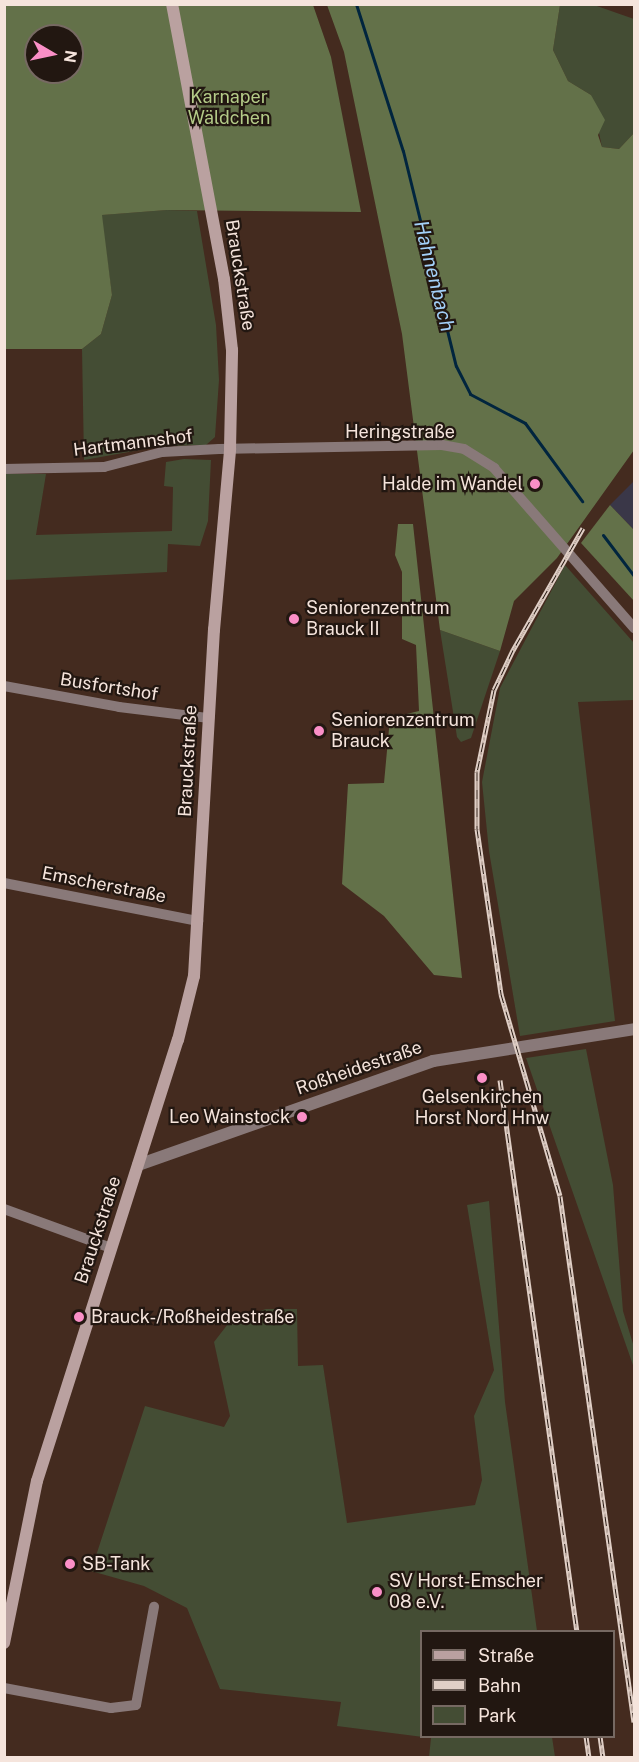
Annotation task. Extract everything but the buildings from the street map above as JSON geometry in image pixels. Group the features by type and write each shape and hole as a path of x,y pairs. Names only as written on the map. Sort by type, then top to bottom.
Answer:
{"main road":[{"name":"Brauckstraße","path":"5,1635 32,1501 186,1011 194,976 209,718 230,449 232,350 224,279 172,4"}],"street":[{"name":"Heringstraße","path":"230,449 442,445 464,448 494,468 634,628"},
{"name":"Hartmannshof","path":"4,469 104,467 162,452 230,449"},
{"name":"Busfortshof","path":"4,686 118,707 209,718"},
{"name":"Emscherstraße","path":"4,883 198,921"},
{"name":"Roßheidestraße","path":"138,1165 433,1061 634,1029"},
{"path":"4,1209 111,1248"},
{"path":"4,1688 111,1708 136,1705 154,1607"}],"shaded area":[{"path":"634,481 634,530 610,505"}],"green space":[{"name":"Karnaper Wäldchen","path":"4,5 313,5 331,57 361,212 167,210 102,215 112,295 101,334 82,349 5,349"},
{"path":"327,5 560,5 553,50 568,81 591,95 605,120 598,135 602,147 619,149 634,133 634,450 557,558 514,601 500,651 440,630 402,334 344,52"},
{"path":"560,5 594,5 634,19 634,133 619,149 602,147 591,95 568,81 553,50"},
{"path":"167,210 197,211 216,325 219,380 215,437 206,445 162,446 84,460 82,349 101,334 112,295 101,215"},
{"path":"184,459 211,460 208,521 200,546 168,544 167,572 5,580 5,474 46,474 36,535 172,531 173,487 164,486 166,462"},
{"path":"610,505 634,530 634,601 581,543"},
{"path":"398,524 413,524 462,978 434,975 384,916 342,884 348,784 384,783 390,718 419,711 416,645 402,639 402,572 395,555"},
{"path":"565,565 634,643 634,700 578,702 615,1021 520,1036 489,851 482,782 500,688"},
{"path":"440,630 500,651 471,738 461,742 457,737"},
{"path":"586,1049 613,1185 623,1311 634,1347 634,1368 526,1058"},
{"path":"489,1201 505,1402 537,1630 420,1630 420,1737 337,1726 341,1702 220,1689 187,1608 144,1586 91,1571 145,1406 224,1427 230,1416 214,1342 231,1320 266,1309 297,1309 298,1366 323,1365 347,1523 475,1505 482,1480 474,1416 494,1370 467,1205"},
{"path":"431,1738 552,1738 555,1757 429,1757"}],"waterway":[{"name":"Hahnenbach","path":"356,4 403,151 456,366 470,394 525,423 582,501"},
{"name":"Hahnenbach","path":"603,535 634,576"}],"railway":[{"path":"583,528 513,650 494,690 477,772 477,829 501,994 560,1196 634,1722"},
{"path":"500,1080 577,1630"},
{"path":"586,1738 589,1758"},
{"path":"600,1738 603,1758"}],"place":[{"name":"Halde im Wandel","path":"535,484"},
{"name":"Seniorenzentrum Brauck II","path":"294,619"},
{"name":"Seniorenzentrum Brauck","path":"319,731"},
{"name":"Gelsenkirchen Horst Nord Hnw","path":"482,1078"},
{"name":"Leo Wainstock","path":"302,1117"},
{"name":"Brauck-/Roßheidestraße","path":"79,1317"},
{"name":"SB-Tank","path":"70,1564"},
{"name":"SV Horst-Emscher 08 e.V.","path":"377,1592"}]}
